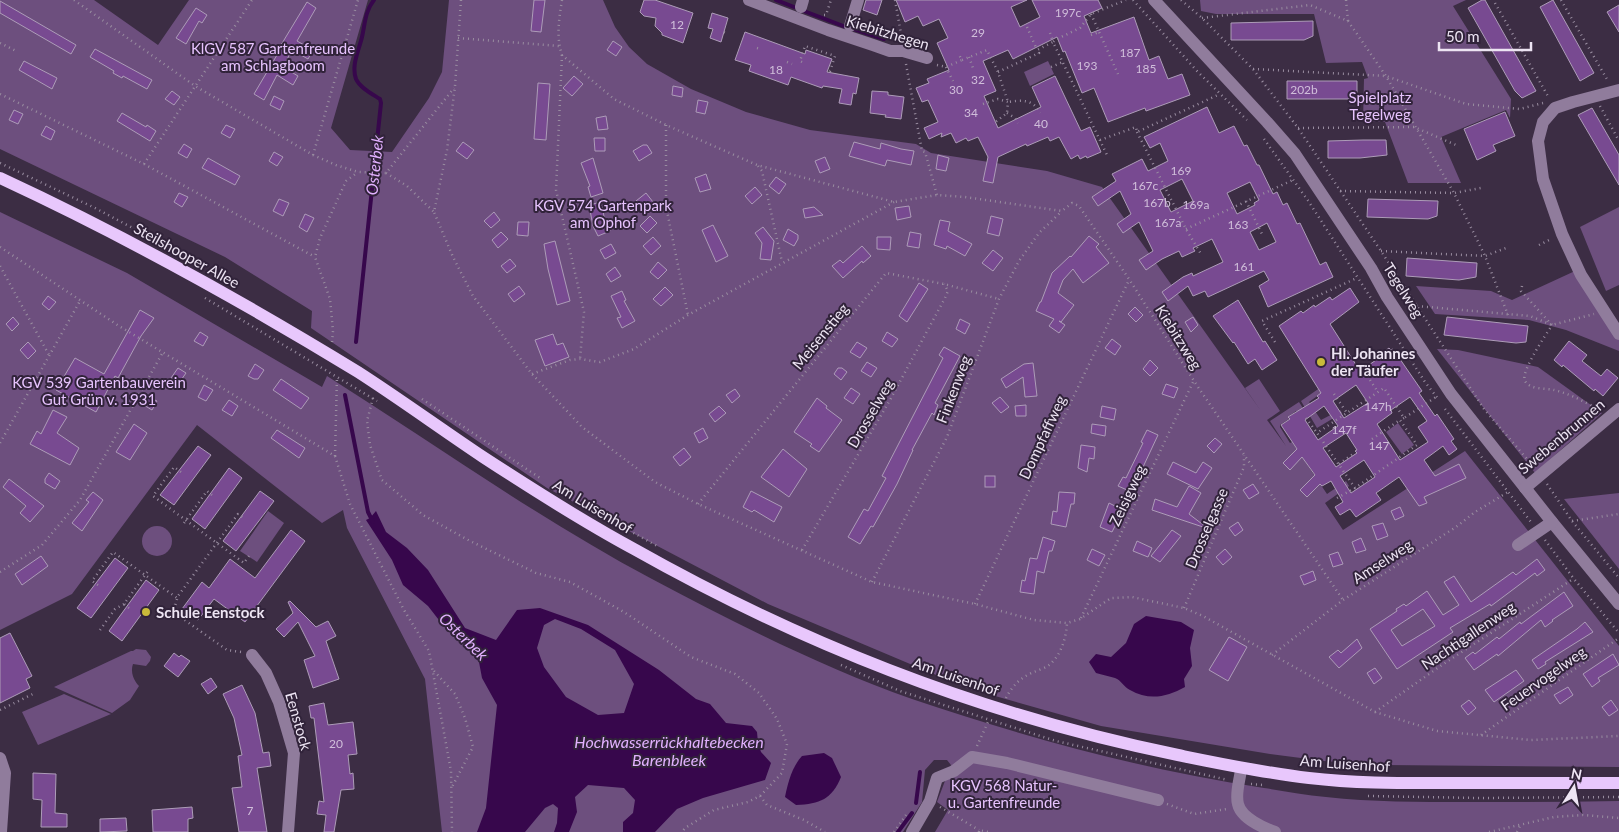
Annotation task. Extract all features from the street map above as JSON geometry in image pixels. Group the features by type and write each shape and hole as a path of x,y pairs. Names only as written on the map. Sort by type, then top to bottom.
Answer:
{"main road":[{"name":"Steilshooper Allee","path":"0,178 98,225 161,258 354,370"},
{"name":"Am Luisenhof","path":"354,370 482,456 585,521 705,587 798,632 929,686 1043,722 1135,746 1241,768 1308,778 1369,783 1619,783"}],"street":[{"name":"Kiebitzhegen","path":"749,0 890,51 903,51 927,58"},
{"path":"852,24 858,0"},
{"name":"Tegelweg","path":"1154,0 1295,154 1371,268 1387,296 1451,394 1619,604"},
{"path":"1616,90 1555,108 1543,122 1538,141 1543,179 1562,234 1581,274 1619,334"},
{"name":"Swebenbrunnen","path":"1525,488 1615,412"},
{"path":"1518,545 1552,522"},
{"name":"Eenstock","path":"252,655 266,673 279,702 294,753 288,832"},
{"path":"912,832 930,801 937,778 954,771 972,757 1007,763 1158,800"},
{"path":"0,758 4,773 2,832"},
{"path":"1241,768 1237,792 1238,805 1246,816 1258,825 1275,832"}],"path":[{"path":"74,0 195,86 313,155 358,172 386,173 407,186 434,212 453,257 473,296 532,374 582,427 655,482 698,504 872,582 976,604 1034,620 1067,623 1080,619 1111,598 1132,597 1184,608 1203,616 1375,712 1437,731 1531,740 1619,736"},
{"path":"144,164 252,0"},
{"path":"313,155 358,0"},
{"path":"434,212 447,150 455,86 461,0"},
{"path":"562,0 558,29 558,46 562,55 614,99 666,125 757,165 894,202"},
{"path":"802,3 826,15 831,0"},
{"path":"895,0 922,151 925,152 937,195"},
{"path":"1037,50 1080,28 1091,14 1126,0"},
{"path":"1133,0 1197,71 1253,126"},
{"path":"1181,0 1202,18 1253,70 1298,128 1381,251 1484,410 1540,474 1572,520 1619,578"},
{"path":"1346,0 1348,21 1386,76 1454,194 1485,256 1508,315"},
{"path":"1561,0 1616,90"},
{"path":"1495,4 1555,108"},
{"path":"1202,18 1310,6 1348,21"},
{"path":"1091,14 1118,74"},
{"path":"998,72 1039,53 1027,27"},
{"path":"1092,35 1099,32"},
{"path":"1050,33 1107,155"},
{"path":"458,38 558,46"},
{"path":"0,43 16,51"},
{"path":"802,62 800,62 805,46 835,56 830,72 828,71"},
{"path":"980,46 983,52"},
{"path":"952,81 946,67 987,50 998,72 1008,102 1007,113 993,124"},
{"path":"958,53 962,60"},
{"path":"562,55 556,190 584,312 580,359"},
{"path":"969,57 974,71"},
{"name":"Kiebitzhegen","path":"927,58 938,66 946,67"},
{"path":"787,62 792,64"},
{"path":"1050,67 1063,62"},
{"path":"1253,70 1386,76 1466,104 1520,109 1544,103 1555,108"},
{"path":"386,173 455,86"},
{"path":"0,94 144,164 315,257"},
{"path":"1137,132 1220,94"},
{"path":"1594,96 1619,141"},
{"path":"983,104 998,99 1008,102 1022,100 1037,107 1040,113"},
{"path":"1007,113 1015,118 1018,123"},
{"path":"666,125 666,206 688,316"},
{"path":"1100,140 1136,127 1186,228 1201,254"},
{"path":"1298,128 1414,127 1456,145"},
{"path":"1259,132 1293,180 1425,382 1574,579 1619,633"},
{"path":"0,163 146,235"},
{"path":"757,165 762,171 782,263"},
{"path":"326,338 332,342 333,331 330,299 315,257 320,238 346,181 358,172"},
{"path":"1186,228 1293,180"},
{"path":"1340,191 1454,194 1481,188"},
{"name":"Kiebitzweg","path":"894,202 937,195 966,197 1062,212 1072,203 1079,206 1129,279 1194,381 1343,600"},
{"path":"1246,201 1262,234"},
{"path":"532,374 570,360 580,359 600,362 634,349 688,316 894,202"},
{"name":"Finkenweg","path":"872,582 947,437 999,300 1019,261 1039,233 1062,212"},
{"path":"0,247 80,301 335,456"},
{"path":"1381,251 1485,256 1506,248"},
{"path":"0,266 49,355"},
{"name":"Meisenstieg","path":"698,504 886,272 944,284 999,300"},
{"path":"1274,342 1262,321 1357,278"},
{"name":"Dompfaffweg","path":"976,604 1129,279"},
{"name":"Drosselweg","path":"802,550 890,400 946,298 948,291 944,284"},
{"path":"1522,286 1521,291 1552,325"},
{"path":"198,294 381,404"},
{"path":"0,443 80,301"},
{"path":"1417,306 1530,316 1552,325 1604,311"},
{"path":"1552,325 1535,352 1524,375 1525,381 1537,388 1554,390 1615,412"},
{"path":"0,572 42,545 80,500 163,352"},
{"path":"337,376 335,456 350,504 404,610 429,651 451,771 452,832"},
{"path":"1370,380 1378,392"},
{"name":"Zeisigweg","path":"1080,619 1194,381"},
{"path":"1317,434 1384,388 1404,418"},
{"path":"414,394 542,478"},
{"path":"1334,394 1347,413"},
{"path":"1372,439 1436,397"},
{"path":"373,398 367,421 370,445 382,480 423,515 470,542 536,573 570,582 624,612 692,657 734,674 759,693 777,719 787,744 782,773 760,796 748,802 714,810 685,828 682,832"},
{"path":"1306,418 1355,488"},
{"path":"1337,498 1355,488 1417,445 1400,420"},
{"path":"0,432 3,438"},
{"name":"Drosselgasse","path":"1184,608 1244,467 1244,454"},
{"path":"1339,464 1353,454"},
{"path":"181,472 174,467 153,496 185,522 244,563 249,556"},
{"path":"185,522 207,491 212,495"},
{"name":"Amselweg","path":"1272,655 1343,600 1508,492"},
{"path":"591,509 659,547"},
{"path":"244,518 238,514 178,598 175,606 188,623 227,650 252,655"},
{"path":"1572,520 1619,514"},
{"path":"211,543 217,543"},
{"path":"98,585 92,581 113,552 178,598"},
{"path":"100,630 115,609 124,604 148,571"},
{"name":"Nachtigallenweg","path":"1375,712 1439,666 1574,579"},
{"path":"175,591 178,598"},
{"path":"124,604 129,608"},
{"path":"1006,699 1011,688 1026,675 1048,666 1062,649 1066,637 1067,623"},
{"name":"Feuervogelweg","path":"1480,736 1619,638"},
{"path":"836,663 900,690 1065,743 1240,782 1268,786"},
{"path":"433,670 454,694 465,718 473,746 452,788"},
{"path":"0,710 33,694"},
{"path":"972,757 989,720"},
{"path":"760,796 767,805 804,820 825,832"},
{"path":"1365,796 1478,798 1619,797"},
{"path":"1158,800 1194,814 1226,809 1238,805"},
{"path":"930,801 979,831 988,832"},
{"path":"894,832 908,813"},
{"path":"1489,832 1554,817 1583,815 1619,818"},
{"path":"1517,832 1521,824"}],"green space":[{"path":"0,0 94,0 158,45 189,0 368,0 331,128 350,150 392,152 429,98 442,72 449,0 603,0 615,27 629,47 647,64 691,89 746,112 810,130 916,144 931,153 1047,171 1102,187 1261,411 1245,388 1259,379 1280,411 1267,420 1286,446 1270,421 1299,402 1308,416 1296,411 1280,427 1327,494 1346,481 1349,486 1325,503 1343,530 1465,451 1619,646 1619,767 1384,765 1324,761 1101,726 967,688 768,604 547,488 311,328 312,311 225,257 0,149"},
{"name":"Spielplatz Tegelweg","path":"1200,0 1466,0 1453,6 1511,99 1510,118 1506,110 1441,137 1461,183 1408,183 1385,122 1363,121 1364,79 1368,78 1362,62 1326,63 1314,14 1216,14 1201,11"},
{"path":"1048,61 1054,74 1030,86 1024,72"},
{"path":"1619,207 1619,285 1606,291 1580,227"},
{"path":"0,212 127,273 322,387 327,376 569,532 652,579 780,644 879,687 1042,740 1175,772 1295,793 1343,799 1396,801 1619,801 1619,832 935,832 948,810 937,802 951,765 947,760 934,760 925,770 922,802 903,832 442,832 425,679 347,528 343,510 322,523 197,425 72,594 0,630"},
{"path":"1575,271 1619,340 1619,351 1566,330 1529,320 1435,314 1416,286 1491,291 1512,300"},
{"path":"1437,349 1458,350 1538,367 1602,413 1535,473"},
{"path":"1324,385 1327,389 1309,402 1321,420 1340,410 1342,413 1317,428 1301,401"},
{"path":"1398,423 1414,445 1402,454 1386,432"},
{"path":"1619,493 1619,569 1564,499"},
{"path":"268,511 284,523 257,562 240,551"},
{"path":"157,526 167,531 172,541 167,551 157,556 147,551 142,541 147,531"},
{"path":"136,649 146,650 151,657 150,661 146,666 133,664 133,676 139,686 130,700 112,713 54,687 133,651"},
{"path":"64,694 111,714 38,745 22,712"}],"water":[{"name":"Hochwasserrückhaltebecken Barenbleek","path":"376,511 386,532 407,548 428,570 465,628 496,640 517,610 540,608 588,625 659,670 696,699 710,704 726,723 752,726 757,732 761,752 771,763 765,780 703,798 677,809 655,832 623,832 623,822 633,813 635,800 624,788 588,785 575,797 577,812 569,832 554,832 558,808 553,804 545,808 525,832 477,832 486,808 497,705 482,678 479,662 460,637 442,624 428,606 403,585 392,560 366,520","holes":["555,619 581,629 615,650 634,684 624,713 598,715 566,697 544,667 537,648 544,625"]},
{"path":"1146,616 1181,622 1194,630 1190,648 1192,666 1184,679 1185,687 1165,695 1151,697 1137,693 1128,689 1113,677 1096,673 1089,662 1096,654 1111,657 1126,643 1134,624"},
{"path":"824,753 832,758 841,777 834,791 818,802 796,805 785,797 793,770 802,756"}],"building":[{"path":"534,0 545,0 541,32 531,31"},
{"path":"644,0 655,0 693,13 683,43 662,35 655,26 656,18 644,16 640,12"},
{"path":"866,0 882,0 877,15 863,10"},
{"path":"896,0 1027,0 1011,7 1020,27 1040,17 1032,0 1098,0 1102,8 1084,16 1091,33 1134,17 1149,60 1159,56 1168,79 1182,74 1190,95 1146,111 1145,108 1108,122 1094,88 1082,93 1065,51 1063,52 1057,37 1013,59 1008,50 983,61 996,91 984,96 998,128 1041,107 1032,87 1055,76 1081,131 1090,127 1101,152 1087,158 1086,156 1080,159 1078,155 1071,159 1059,137 1050,141 1048,137 1027,146 1026,144 998,157 993,183 983,181 988,157 978,137 968,141 966,138 956,143 951,133 941,137 942,133 929,139 924,128 938,122 928,100 922,102 916,88 929,83 927,79 949,70 937,43 948,38 939,19 923,26 918,16 905,22"},
{"path":"1485,0 1536,91 1522,98 1515,91 1468,8"},
{"path":"1553,0 1594,73 1580,81 1540,7"},
{"path":"0,1 76,45 71,54 0,13"},
{"path":"307,2 316,8 297,41 313,50 308,59 292,50 283,67 298,76 293,85 277,75 264,100 254,94"},
{"path":"1619,5 1619,32 1607,12"},
{"path":"196,8 207,15 202,23 199,21 186,44 176,38"},
{"path":"712,13 728,18 721,42 710,38 713,29 708,28"},
{"path":"1313,21 1313,36 1304,40 1231,40 1231,23"},
{"path":"745,32 805,54 806,50 832,59 827,72 859,78 856,94 853,93 851,105 839,103 842,89 823,86 822,88 791,77 788,85 749,71 751,65 735,60"},
{"path":"613,41 622,47 616,56 607,50"},
{"path":"95,49 152,80 147,89 123,76 122,78 113,73 114,71 90,57"},
{"path":"24,61 57,78 52,89 19,70"},
{"path":"574,76 583,84 572,96 563,88"},
{"path":"1287,81 1357,81 1357,96 1348,99 1287,99"},
{"path":"538,83 550,84 546,140 534,139"},
{"path":"673,86 683,88 682,97 672,95"},
{"path":"172,91 180,97 174,105 165,99"},
{"path":"872,91 888,92 888,95 904,97 901,119 870,113"},
{"path":"274,96 284,101 280,110 270,105"},
{"path":"698,100 708,102 705,114 696,112"},
{"path":"1207,107 1219,133 1234,126 1244,146 1247,145 1257,165 1259,165 1273,194 1277,192 1283,205 1287,203 1297,224 1300,223 1320,265 1326,262 1333,277 1268,307 1259,286 1269,280 1264,271 1208,297 1205,291 1193,296 1188,286 1168,301 1162,292 1183,277 1192,273 1193,276 1223,262 1212,239 1193,248 1195,251 1182,257 1179,251 1162,259 1146,270 1139,260 1153,251 1139,222 1123,233 1117,224 1131,214 1120,191 1098,206 1092,197 1116,181 1112,174 1142,159 1148,171 1168,161 1160,143 1150,148 1144,137","holes":["1182,179 1193,201 1171,212 1160,190","1250,182 1259,200 1254,203 1255,205 1237,214 1227,193","1267,223 1276,242 1259,250 1250,232"]},
{"path":"1592,108 1619,155 1619,185 1578,115"},
{"path":"14,110 23,114 18,124 9,120"},
{"path":"1505,112 1515,136 1493,145 1496,151 1477,160 1464,129"},
{"path":"122,113 156,131 150,141 117,121"},
{"path":"606,116 608,129 598,130 596,118"},
{"path":"226,125 235,129 230,138 221,133"},
{"path":"46,126 55,131 51,140 41,135"},
{"path":"594,138 605,138 605,151 595,151"},
{"path":"1386,140 1387,155 1360,158 1328,158 1328,141"},
{"path":"463,142 474,150 467,159 456,151"},
{"path":"854,142 880,149 881,143 914,151 911,165 887,160 885,166 849,156"},
{"path":"184,144 192,149 187,158 178,153"},
{"path":"643,145 647,145 652,153 639,161 633,151"},
{"path":"274,152 283,157 277,166 269,161"},
{"path":"938,155 949,158 946,171 936,169"},
{"path":"825,157 830,169 820,173 815,161"},
{"path":"208,158 240,176 235,185 202,168"},
{"path":"593,158 603,193 591,197 588,187 590,186 581,163"},
{"path":"706,174 711,189 700,192 695,178"},
{"path":"776,177 786,184 779,194 769,186"},
{"path":"755,187 762,195 752,204 745,196"},
{"path":"179,193 188,197 182,207 174,202"},
{"path":"646,193 653,202 642,210 636,201"},
{"path":"279,199 289,203 283,216 273,211"},
{"path":"1368,199 1438,201 1437,216 1428,219 1367,217"},
{"path":"601,202 605,221 610,231 598,236 593,226 589,205"},
{"path":"909,206 911,217 897,220 895,208"},
{"path":"814,207 823,215 805,218 803,209"},
{"path":"494,212 500,220 491,228 484,221"},
{"path":"305,214 314,218 307,232 299,227"},
{"path":"650,216 657,223 647,233 640,226"},
{"path":"991,216 1003,219 999,236 987,233"},
{"path":"940,220 950,222 948,231 972,244 965,256 947,246 946,249 934,245"},
{"path":"518,222 529,222 528,236 517,235"},
{"path":"713,225 728,256 716,262 702,230"},
{"path":"763,227 774,241 771,260 760,259 762,243 755,233"},
{"path":"788,229 798,235 794,246 783,240"},
{"path":"501,232 508,239 498,248 492,240"},
{"path":"910,232 921,234 919,248 907,246"},
{"path":"1089,236 1099,244 1096,247 1109,263 1083,283 1073,269 1063,280 1058,293 1074,305 1061,322 1059,321 1065,325 1059,333 1049,326 1054,319 1036,311 1052,273 1071,257"},
{"path":"653,237 661,246 651,255 643,246"},
{"path":"877,237 891,237 890,250 877,249"},
{"path":"555,241 570,301 557,305 544,244"},
{"path":"611,244 616,253 605,259 600,250"},
{"path":"862,246 871,256 863,263 862,261 843,278 832,266 840,260 843,263"},
{"path":"993,250 1003,258 993,271 982,263"},
{"path":"1407,258 1477,263 1476,277 1459,280 1406,276"},
{"path":"510,259 516,266 507,273 501,266"},
{"path":"658,262 667,270 658,279 650,272"},
{"path":"615,267 621,276 611,282 606,274"},
{"path":"919,283 928,289 907,322 899,316"},
{"path":"519,286 525,294 514,302 508,294"},
{"path":"665,287 673,295 661,306 653,299"},
{"path":"1350,288 1359,302 1330,324 1360,371 1382,356 1381,354 1389,348 1393,349 1422,391 1419,393 1435,416 1437,414 1454,439 1451,441 1457,449 1449,455 1443,446 1424,460 1435,476 1459,464 1466,478 1424,497 1427,503 1419,506 1399,477 1376,493 1381,500 1356,517 1350,509 1340,515 1335,507 1343,502 1331,481 1322,486 1320,484 1307,497 1300,490 1315,475 1302,457 1290,470 1283,463 1297,449 1281,425 1290,419 1288,417 1319,398 1317,396 1321,393 1279,326 1301,311 1303,313 1330,297 1332,300","holes":["1356,385 1368,403 1344,418 1333,401","1410,397 1427,421 1418,427 1428,442 1400,460 1377,424 1392,413 1391,410","1324,406 1338,426 1318,440 1305,420","1346,433 1357,453 1336,467 1323,448","1364,460 1375,477 1351,493 1340,476"]},
{"path":"622,291 626,300 624,301 635,321 622,328 617,318 621,317 611,296"},
{"path":"48,296 56,302 49,310 42,304"},
{"path":"1238,300 1263,342 1265,341 1277,360 1262,370 1255,359 1248,364 1234,342 1213,316"},
{"path":"1135,307 1143,315 1136,322 1128,314"},
{"path":"140,310 154,318 141,336 118,378 115,376 96,412 56,390 75,358 104,374"},
{"path":"13,317 19,324 12,331 6,324"},
{"path":"1193,317 1198,325 1191,332 1185,322"},
{"path":"1447,317 1528,326 1526,342 1516,343 1444,335"},
{"path":"960,319 970,324 965,334 956,329"},
{"path":"200,332 208,337 203,346 194,341"},
{"path":"887,332 898,339 892,347 882,341"},
{"path":"553,334 557,345 563,343 569,357 545,366 535,340"},
{"path":"1112,339 1121,346 1115,355 1105,348"},
{"path":"1569,341 1587,355 1582,361 1601,376 1607,369 1618,378 1603,396 1554,360"},
{"path":"28,342 36,351 28,359 20,350"},
{"path":"857,342 867,348 860,358 850,352"},
{"path":"944,347 960,356 935,403 938,405 934,415 932,413 912,450 897,484 873,527 871,526 860,544 848,537 864,509 868,511 886,478 882,476 943,358 939,355"},
{"path":"1150,360 1158,368 1150,376 1143,369"},
{"path":"867,362 877,368 871,377 861,371"},
{"path":"1033,363 1037,396 1025,397 1023,377 1006,388 1001,379 1024,364"},
{"path":"255,364 264,370 258,379 248,376"},
{"path":"178,368 186,373 179,383 171,378"},
{"path":"838,368 842,368 847,372 841,380 834,374"},
{"path":"281,379 309,398 301,409 273,390"},
{"path":"1166,384 1178,388 1174,398 1162,394"},
{"path":"204,385 213,390 206,401 198,397"},
{"path":"851,388 860,394 853,404 844,398"},
{"path":"735,389 740,396 732,403 726,395"},
{"path":"146,396 157,401 152,410 142,404"},
{"path":"1000,397 1009,407 1001,413 992,403"},
{"path":"817,398 827,406 826,408 842,420 819,452 810,446 812,444 794,432"},
{"path":"229,400 238,406 232,416 222,410"},
{"path":"1026,405 1026,416 1016,416 1015,406"},
{"path":"719,406 726,413 715,422 709,414"},
{"path":"1102,406 1116,409 1114,420 1100,417"},
{"path":"53,410 67,417 57,433 79,448 70,465 30,444 37,431 41,434"},
{"path":"134,424 147,433 130,460 116,452"},
{"path":"1092,424 1106,426 1105,436 1091,433"},
{"path":"703,428 708,438 699,443 694,433"},
{"path":"277,430 305,448 299,458 271,438"},
{"path":"1147,430 1158,435 1136,482 1138,483 1134,493 1118,486 1123,477 1126,478 1143,443 1141,442"},
{"path":"1215,438 1222,444 1214,453 1207,446"},
{"path":"1081,445 1095,447 1094,459 1089,458 1087,472 1078,468"},
{"path":"198,446 211,455 174,505 160,495"},
{"path":"684,448 691,457 680,466 673,457"},
{"path":"783,449 807,469 789,497 761,477"},
{"path":"1173,462 1196,473 1203,462 1212,468 1198,489 1167,474"},
{"path":"229,468 242,478 205,529 192,519"},
{"path":"49,473 60,481 55,489 45,483"},
{"path":"985,476 995,476 995,487 985,487"},
{"path":"9,479 44,506 30,522 20,513 26,506 3,487"},
{"path":"1253,484 1259,493 1249,499 1243,490"},
{"path":"1189,486 1201,493 1189,514 1206,528 1152,510 1155,499 1177,507"},
{"path":"260,491 274,501 236,551 223,541"},
{"path":"751,491 782,507 774,522 754,510 752,512 743,507"},
{"path":"93,492 103,500 82,531 72,523 89,502 86,500"},
{"path":"1059,492 1075,493 1074,504 1071,504 1066,527 1051,524 1053,511 1057,512"},
{"path":"1109,503 1123,510 1112,532 1100,527"},
{"path":"1400,507 1404,516 1395,520 1391,511"},
{"path":"1238,522 1243,530 1235,536 1229,528"},
{"path":"1383,523 1388,536 1377,540 1372,526"},
{"path":"291,530 305,541 245,622 214,599 198,620 182,609 202,582 209,588 230,559 255,578"},
{"path":"1172,530 1181,536 1160,562 1151,556"},
{"path":"1043,537 1055,541 1052,551 1049,551 1044,573 1037,571 1034,594 1020,592 1022,580 1025,581 1030,558 1037,559"},
{"path":"1361,538 1366,550 1356,553 1352,542"},
{"path":"1137,541 1152,548 1148,557 1133,551"},
{"path":"1092,549 1105,555 1099,566 1087,560"},
{"path":"1225,549 1232,557 1223,565 1216,557"},
{"path":"1338,552 1343,564 1333,567 1329,555"},
{"path":"41,556 48,566 22,585 15,574"},
{"path":"115,558 128,568 91,618 77,608"},
{"path":"1537,559 1545,570 1537,576 1535,573 1491,606 1490,604 1450,628 1453,632 1397,669 1370,629 1397,611 1396,609 1404,604 1406,606 1427,591 1443,615 1459,605 1444,582 1454,576 1471,602 1513,572 1516,575","holes":["1423,609 1435,626 1402,646 1391,630"]},
{"path":"1313,571 1316,580 1304,585 1300,576"},
{"path":"146,580 159,590 122,641 109,631"},
{"path":"1564,592 1573,606 1545,627 1541,620 1498,656 1497,654 1474,670 1465,658 1473,652 1475,654 1497,637 1499,639"},
{"path":"290,601 316,627 328,621 336,636 326,641 339,679 313,688 304,660 315,656 298,622 284,637 276,629 293,613 288,602"},
{"path":"1585,622 1593,632 1545,662 1546,664 1538,669 1532,660"},
{"path":"10,633 32,676 26,679 30,688 0,703 0,638"},
{"path":"1229,637 1247,647 1228,681 1209,670"},
{"path":"1357,639 1362,648 1339,668 1329,657 1338,650 1341,653"},
{"path":"174,653 190,661 178,677 164,666"},
{"path":"1613,654 1619,665 1598,678 1600,681 1592,687 1583,674"},
{"path":"1375,668 1382,678 1374,684 1367,673"},
{"path":"1516,670 1524,681 1494,702 1485,690"},
{"path":"211,678 217,687 208,694 201,684"},
{"path":"242,685 255,713 263,753 269,752 271,766 257,768 267,832 239,832 232,788 242,787 238,756 242,755 234,718 223,694"},
{"path":"1568,687 1573,695 1560,704 1554,695"},
{"path":"1469,700 1476,708 1468,715 1461,706"},
{"path":"1611,700 1618,710 1609,716 1602,707"},
{"path":"324,703 328,725 353,722 357,754 348,755 350,774 353,773 354,789 341,790 334,832 324,832 326,815 317,814 319,801 324,802 314,718 311,718 309,706"},
{"path":"33,773 56,774 55,813 67,814 67,827 41,827 42,800 33,799"},
{"path":"192,807 193,818 188,819 188,832 153,832 152,810"},
{"path":"126,818 127,831 100,832 100,819"}],"waterway":[{"name":"Osterbek","path":"356,342 381,103 380,99 360,85 356,79 354,68 367,13 374,0"},
{"path":"776,0 794,7"},
{"path":"804,11 846,27"},
{"path":"854,29 884,39"},
{"name":"Osterbek","path":"345,395 368,512 373,522"},
{"path":"916,803 920,772"},
{"path":"898,832 912,813"}],"place":[{"name":"Hl. Johannes der Täufer","path":"1321,362"},
{"name":"Schule Eenstock","path":"146,612"}],"park label":[{"name":"KlGV 587 Gartenfreunde am Schlagboom","path":"273,56"},
{"name":"KGV 574 Gartenpark am Ophof","path":"603,214"},
{"name":"KGV 539 Gartenbauverein Gut Grün v. 1931","path":"99,390"},
{"name":"KGV 568 Natur- u. Gartenfreunde","path":"1004,794"}]}
